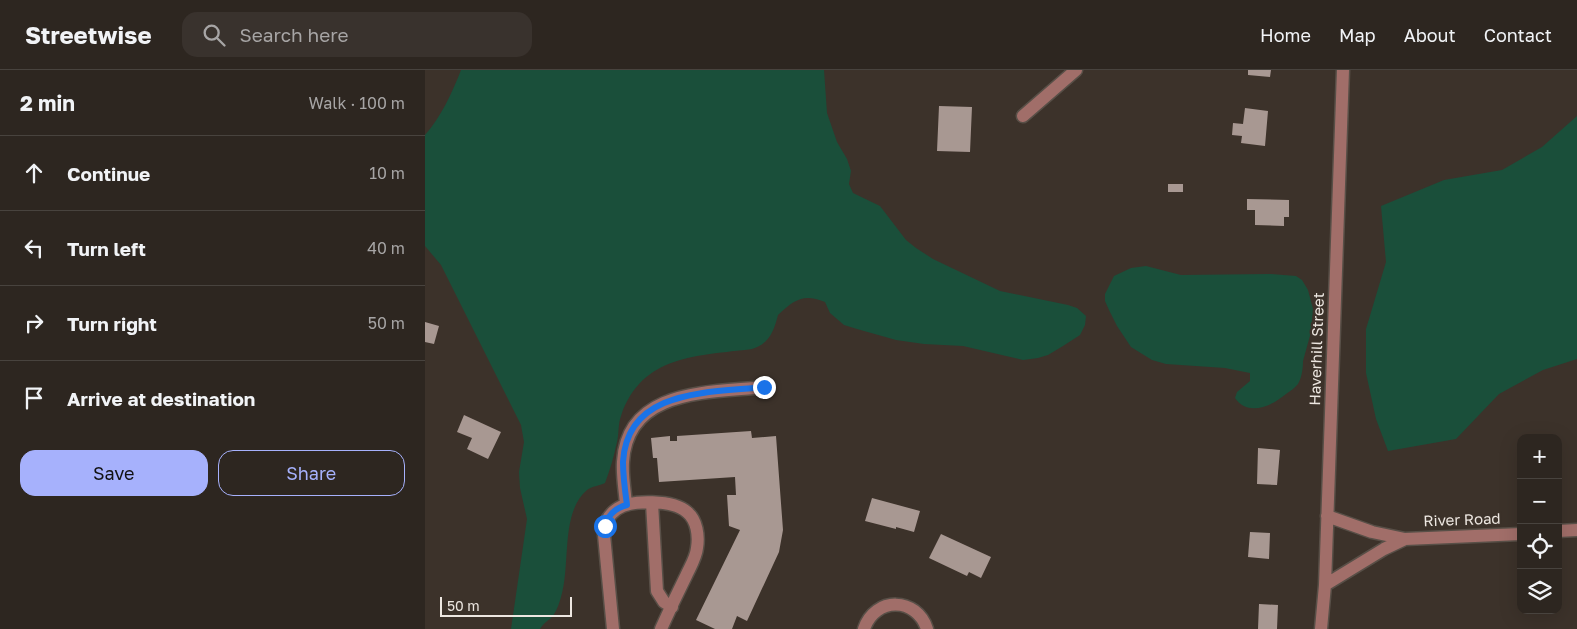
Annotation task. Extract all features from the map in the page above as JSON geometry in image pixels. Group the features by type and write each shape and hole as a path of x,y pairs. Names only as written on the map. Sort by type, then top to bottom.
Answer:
{"street":[{"path":"1023,116 1076,70"},
{"name":"Haverhill Street","path":"1321,629 1325,585 1343,70"},
{"path":"627,505 623,473 625,451 633,430 647,413 656,406 676,398 764,387"},
{"path":"652,503 657,592 664,602 672,606"},
{"path":"613,629 604,531 606,522 618,508 627,505 652,503 679,507 689,514 696,526 697,539 696,554 661,629"},
{"name":"River Road","path":"1327,516 1372,532 1405,539 1517,534"},
{"path":"1562,531 1577,530"},
{"name":"River Road","path":"1325,585 1384,549 1405,539"},
{"path":"865,629 867,621 875,612 887,606 899,604 917,612 925,622 927,629"}],"green space":[{"path":"461,70 824,70 827,113 837,142 847,159 851,171 849,184 853,193 880,206 906,240 933,259 1000,291 1077,308 1086,316 1085,325 1080,335 1048,355 1023,360 963,346 896,340 857,329 844,325 830,313 825,302 805,298 789,305 778,315 770,336 758,347 692,357 657,369 643,380 630,396 619,422 618,439 605,483 587,490 573,512 564,584 554,614 540,629 511,629 527,519 520,488 519,472 524,442 521,425 441,265 425,246 425,135 446,104"},
{"path":"1577,116 1577,359 1543,370 1499,394 1456,439 1388,451 1376,419 1366,373 1366,329 1386,262 1381,206 1444,180 1502,170 1542,147"},
{"path":"1146,266 1181,275 1271,274 1296,276 1302,280 1308,290 1313,309 1311,332 1298,384 1267,406 1260,408 1246,407 1235,398 1237,392 1250,381 1250,373 1225,368 1166,364 1152,360 1131,347 1109,310 1105,301 1105,294 1114,276 1131,268"}],"building":[{"path":"1248,70 1271,70 1270,77 1248,75"},
{"path":"939,106 972,107 970,152 937,151"},
{"path":"1245,108 1268,111 1265,146 1241,143 1242,136 1232,135 1233,123 1243,124"},
{"path":"1168,184 1183,184 1183,192 1168,192"},
{"path":"1247,199 1289,200 1289,217 1284,217 1284,226 1255,225 1255,210 1247,210"},
{"path":"425,322 439,326 434,344 425,342"},
{"path":"464,415 501,432 488,459 467,449 472,438 457,432"},
{"path":"751,431 752,438 776,436 783,530 779,552 747,621 737,616 732,629 715,629 696,620 740,530 729,526 727,495 736,495 735,477 659,482 657,458 653,458 651,438 670,436 670,441 677,441 677,436"},
{"path":"1258,448 1280,450 1277,485 1257,484"},
{"path":"872,498 920,511 914,532 865,521"},
{"path":"1250,532 1270,533 1269,559 1248,557"},
{"path":"941,534 991,557 981,578 969,572 967,576 929,558"},
{"path":"1259,604 1278,605 1277,629 1258,629"}],"route":[{"path":"605,526 608,518 614,511 627,505 623,473 625,451 633,430 647,413 666,401 687,395 764,387"}]}
